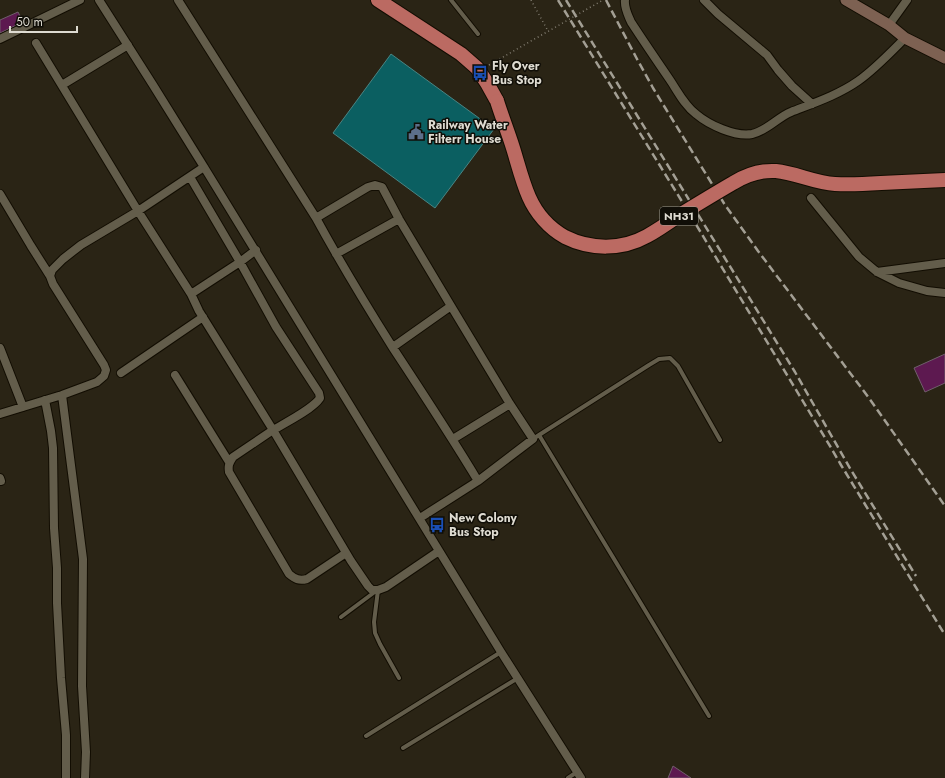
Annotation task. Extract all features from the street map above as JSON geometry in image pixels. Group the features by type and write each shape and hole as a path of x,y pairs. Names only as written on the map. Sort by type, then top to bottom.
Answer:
{"highway":[{"name":"NH31","path":"378,0 461,54 477,68 497,101 529,198 537,212 548,224 562,235 573,241 597,247 628,244 646,236 733,183 746,176 763,171 776,171 818,182 855,185 945,180"}],"street":[{"path":"0,39 80,0"},
{"path":"99,0 256,250 501,652 579,775"},
{"path":"178,0 316,218 336,254 393,347 478,480"},
{"path":"625,0 627,12 632,22 683,100 695,114 721,129 740,134 752,134 764,129 788,113 812,104 846,88 858,81 882,61 905,38"},
{"path":"704,0 718,14 767,55 792,86 812,104"},
{"path":"846,0 889,25 905,38 945,58"},
{"path":"889,25 907,0"},
{"path":"36,43 138,211 191,294 203,317 273,430 346,553 368,586 372,590 378,590 386,587 439,551"},
{"path":"62,85 128,45"},
{"path":"50,276 52,270 63,259 81,245 138,211 204,167"},
{"path":"190,177 276,327 319,393 320,398 311,407 233,457 229,462 229,472 289,574 295,579 307,579 346,553"},
{"path":"316,218 368,187 375,185 382,187 399,219 510,404 536,437 478,480 420,518"},
{"path":"0,194 106,370 104,376 97,382 62,395 0,414"},
{"path":"811,198 859,257 877,272 898,283 928,291 945,293"},
{"path":"336,254 399,219"},
{"path":"191,294 256,250"},
{"path":"877,272 945,263"},
{"path":"393,347 451,306"},
{"path":"121,373 203,317"},
{"path":"0,348 23,407"},
{"path":"175,375 229,462"},
{"path":"62,395 83,559 82,686 86,752 85,778"},
{"path":"45,400 51,431 52,448 57,603 66,735 66,778"},
{"path":"453,439 510,404"}],"lane":[{"path":"451,0 478,34"},
{"path":"709,716 536,437 649,365 659,360 670,358 678,366 720,440"},
{"path":"341,617 378,590"},
{"path":"378,590 374,622 375,633 399,678"},
{"path":"366,736 501,652"},
{"path":"403,748 518,678"},
{"path":"568,778 579,775"}],"path":[{"path":"531,0 548,31"},
{"path":"496,61 603,0"}],"water":[{"path":"391,54 494,129 435,208 333,133"}],"building":[{"path":"18,12 23,22 0,33 0,20"},
{"path":"945,354 945,383 925,392 914,368"},
{"path":"673,766 691,778 668,778"}],"railway":[{"path":"558,0 945,635"},
{"path":"566,0 795,372 851,470 916,576"},
{"path":"606,0 653,88 725,205 869,398 945,506"}],"place":[{"name":"Fly Over Bus Stop","path":"480,73"},
{"name":"Railway Water Filterr House","path":"416,132"},
{"name":"New Colony Bus Stop","path":"437,525"}]}
